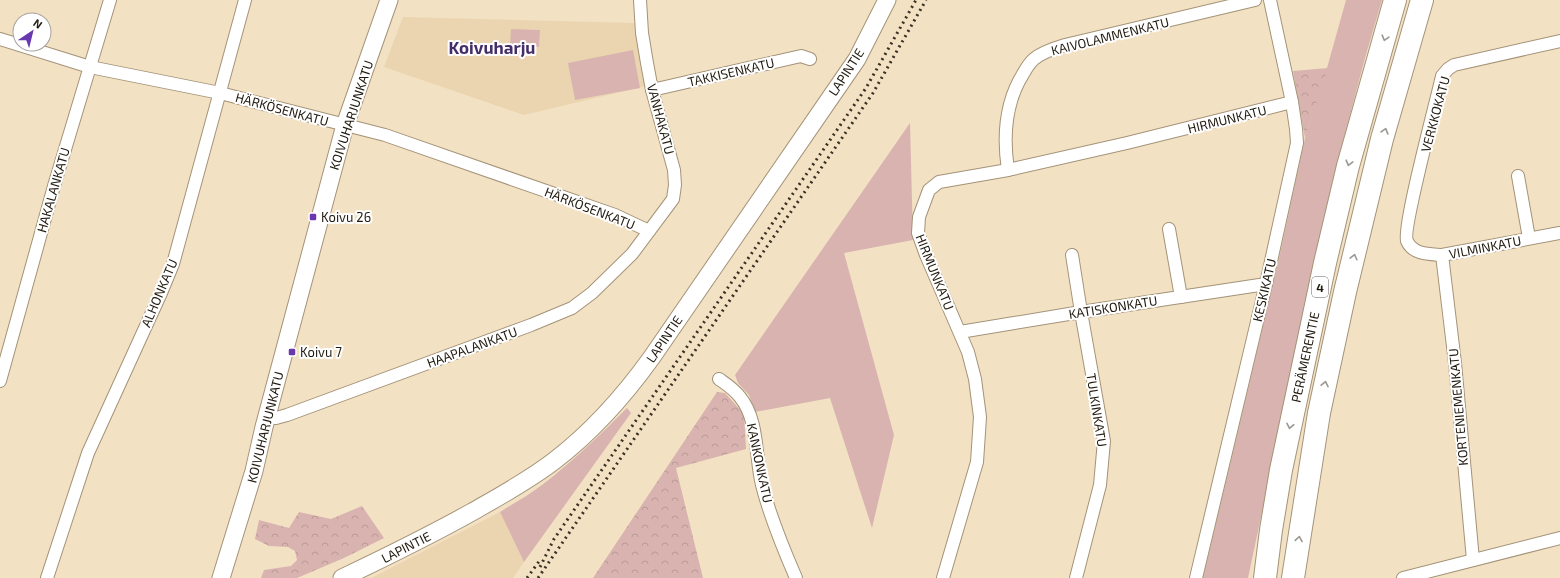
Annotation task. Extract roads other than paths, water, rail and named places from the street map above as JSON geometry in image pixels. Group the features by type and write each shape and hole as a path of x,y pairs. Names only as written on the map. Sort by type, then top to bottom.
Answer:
{"highway":[{"name":"PERÄMERENTIE","path":"1265,578 1271,530 1284,455 1323,270 1348,166 1395,0"},
{"name":"PERÄMERENTIE","path":"1293,578 1319,414 1344,299 1382,139 1422,0"},
{"path":"1255,578 1258,562 1271,530"}],"main road":[{"name":"KOIVUHARJUNKATU","path":"221,578 254,471 345,125 389,0"},
{"name":"LAPINTIE","path":"342,578 454,522 516,487 554,460 590,429 614,404 634,382 652,358 856,59 887,0"}],"street":[{"name":"HAKALANKATU","path":"0,381 54,186 110,0"},
{"name":"ALHONKATU","path":"47,578 88,453 171,267 246,0"},
{"name":"VANHAKATU","path":"640,0 642,39 652,90 674,170 675,185 673,199 649,231"},
{"name":"KAIVOLAMMENKATU","path":"1008,170 1006,158 1006,136 1011,97 1016,86 1035,58 1050,50 1065,45 1255,0"},
{"name":"KESKIKATU","path":"1196,578 1266,284 1297,143 1292,102 1270,0"},
{"name":"HÄRKÖSENKATU","path":"0,39 90,67 220,93 385,135 615,215 649,231"},
{"name":"VERKKOKATU","path":"1412,248 1407,240 1406,229 1444,73 1454,66 1560,41"},
{"name":"TAKKISENKATU","path":"652,90 801,56 810,59"},
{"name":"HIRMUNKATU","path":"943,578 977,462 980,417 979,402 972,366 960,332 926,255 918,233 918,221 928,190 931,186 939,182 1008,170 1127,144 1292,102"},
{"path":"1518,176 1529,238"},
{"path":"1169,230 1181,297"},
{"name":"HAAPALANKATU","path":"267,417 276,418 286,415 531,325 572,308 592,293 626,262 649,231"},
{"name":"VILMINKATU","path":"1412,248 1424,254 1442,255 1560,233"},
{"name":"TULKINKATU","path":"1072,255 1104,441 1103,468 1097,503 1076,578"},
{"name":"KORTENIEMENKATU","path":"1442,255 1455,369 1473,560"},
{"name":"KATISKONKATU","path":"960,332 1266,284"},
{"name":"KANKONKATU","path":"719,379 736,392 741,398 750,416 762,485 781,544 796,578"},
{"path":"1403,578 1560,538"}],"railway":[{"path":"540,567 554,539 866,88 916,0"},
{"path":"538,578 873,93 926,0"},
{"path":"527,578 540,560"}],"place":[{"name":"Koivu 26","path":"313,217"},
{"name":"Koivu 7","path":"292,352"}],"district":[{"name":"Koivuharju","path":"492,47"}]}
